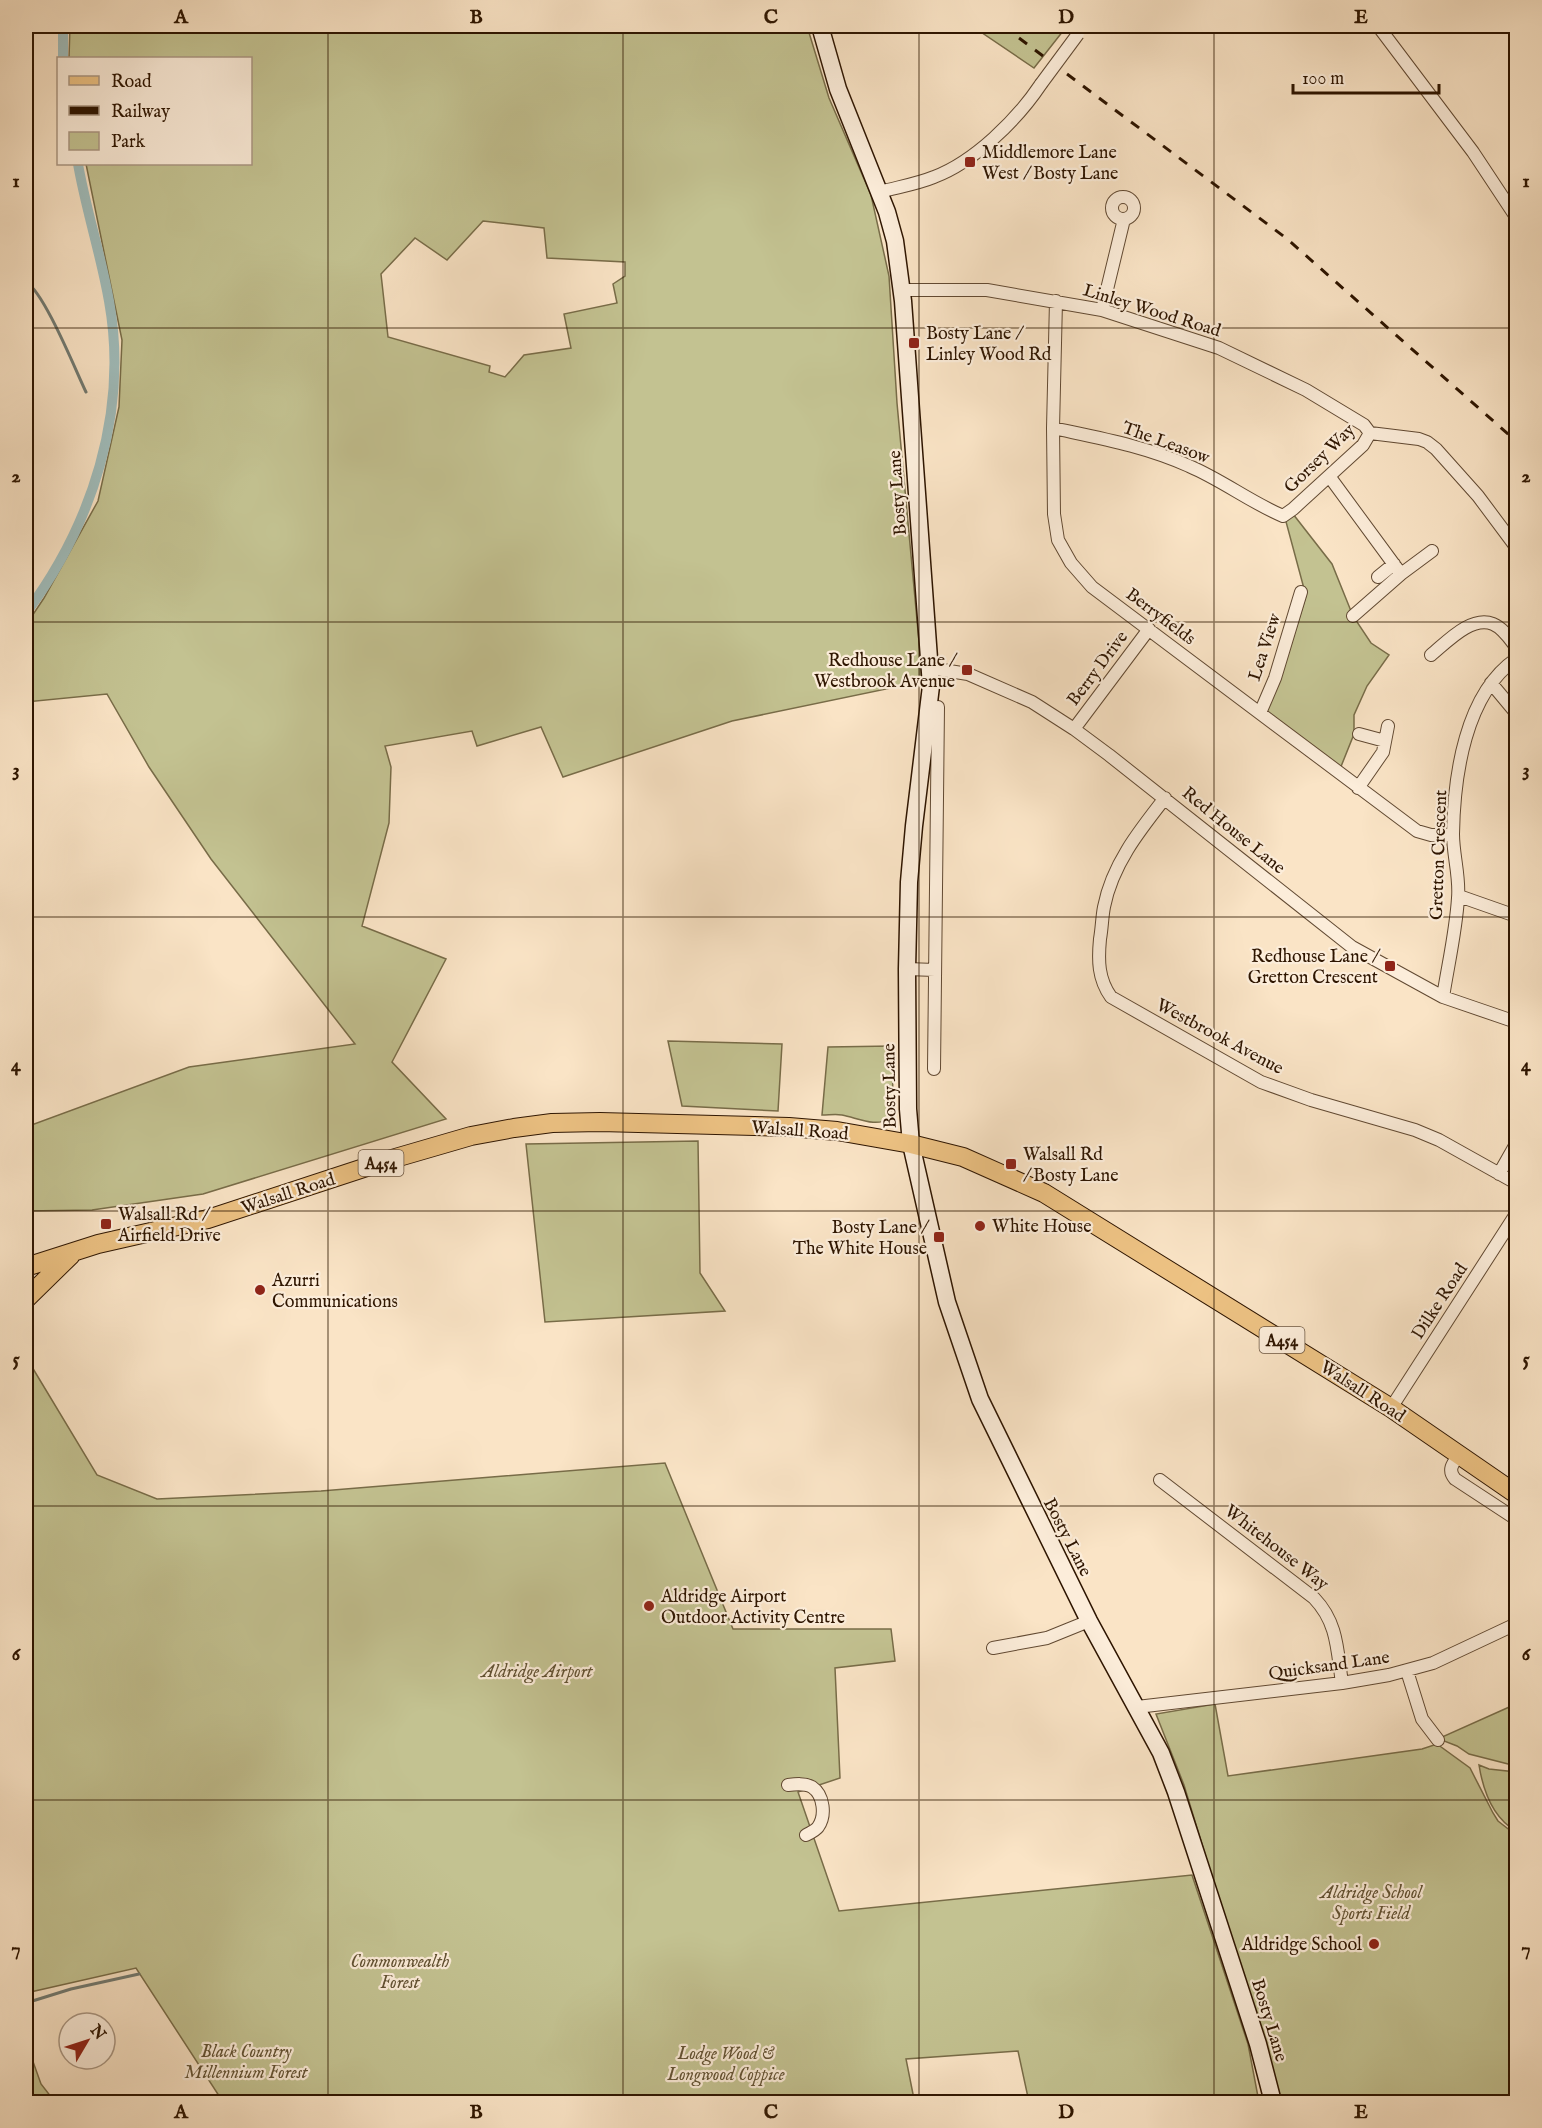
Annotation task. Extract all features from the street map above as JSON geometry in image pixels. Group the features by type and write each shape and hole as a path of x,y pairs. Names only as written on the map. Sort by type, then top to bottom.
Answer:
{"main road":[{"name":"Bosty Lane","path":"820,26 838,89 880,192 895,241 902,290 931,686 918,783 909,882 907,969 910,1144 946,1302 980,1399 1089,1621 1161,1753 1176,1792 1258,2044 1273,2103"},
{"name":"Walsall Road","path":"26,1267 98,1244 208,1219 385,1161 471,1136 514,1128 552,1123 600,1122 789,1127 837,1131 910,1144 963,1157 1044,1193 1392,1408 1516,1494"},
{"name":"Walsall Road","path":"26,1299 73,1253"},
{"path":"26,1292 26,1299"}],"street":[{"path":"1378,26 1473,152 1516,217"},
{"path":"880,192 934,177 965,161 997,135 1041,84 1082,30"},
{"path":"1102,310 1124,219"},
{"name":"Linley Wood Road","path":"902,290 987,290 1102,310 1219,348 1306,390 1364,424 1370,433"},
{"name":"Berryfields","path":"1056,301 1053,428 1054,514 1058,540 1071,563 1092,587 1417,831 1431,835 1453,835"},
{"name":"The Leasow","path":"1053,428 1132,444 1191,466 1275,513 1283,516 1293,509"},
{"path":"1370,433 1419,439 1436,449 1478,496 1516,547"},
{"name":"Gorsey Way","path":"1293,509 1364,445 1370,433"},
{"path":"1329,476 1398,569"},
{"path":"1378,577 1432,551"},
{"path":"1353,616 1398,569"},
{"name":"Lea View","path":"1260,713 1275,678 1301,592"},
{"path":"1431,655 1466,629 1476,623 1484,622 1501,629 1516,647"},
{"name":"Berry Drive","path":"1074,729 1149,629"},
{"path":"1434,635 1442,646"},
{"name":"Gretton Crescent","path":"1443,997 1458,896 1453,835 1463,750 1481,699 1491,683 1516,659"},
{"name":"Red House Lane","path":"930,668 968,674 1032,702 1074,729 1166,798 1352,947 1443,997 1516,1022"},
{"path":"1491,683 1516,713"},
{"path":"934,1069 929,1046 935,970 938,707"},
{"path":"1358,788 1377,762 1388,726"},
{"path":"1359,734 1385,741"},
{"name":"Westbrook Avenue","path":"1166,798 1140,830 1123,856 1113,877 1104,906 1100,978 1111,997 1261,1082 1311,1100 1415,1130 1439,1140 1516,1183"},
{"path":"1458,896 1516,916"},
{"path":"907,969 935,970"},
{"path":"1499,1174 1516,1144"},
{"name":"Dilke Road","path":"1392,1408 1516,1214"},
{"path":"1460,1455 1451,1466 1450,1471 1455,1479 1516,1519"},
{"name":"Whitehouse Way","path":"1160,1480 1169,1494 1305,1590 1324,1608 1333,1626 1342,1683"},
{"path":"993,1648 1047,1638 1089,1621"},
{"name":"Quicksand Lane","path":"1137,1707 1342,1683 1407,1671 1433,1663 1516,1624"},
{"path":"1407,1671 1422,1719 1438,1740"},
{"path":"788,1785 799,1784 811,1787 820,1795 823,1814 818,1827 806,1835"}],"green space":[{"path":"70,26 807,26 829,98 871,195 889,276 897,403 920,653 920,682 732,721 563,777 541,727 477,746 472,731 385,746 391,767 389,823 362,926 446,959 392,1062 446,1119 203,1194 92,1210 26,1211 26,1127 189,1067 355,1044 211,859 149,767 107,694 26,702 26,625 44,598 98,501 119,407 122,340 86,165 252,165 252,57 69,57","holes":["483,221 544,228 547,258 625,262 625,276 613,284 617,303 564,314 571,348 524,355 505,377 489,372 490,366 388,337 381,274 415,238 447,260"]},
{"path":"972,26 1067,26 1034,68"},
{"path":"1293,514 1332,564 1353,616 1371,643 1389,655 1367,686 1354,715 1354,734 1340,769 1265,713 1280,680 1306,596 1285,518"},
{"path":"668,1041 782,1044 778,1111 682,1106"},
{"path":"892,1046 893,1101 890,1118 873,1122 842,1115 822,1115 828,1047"},
{"path":"698,1141 700,1273 725,1311 545,1322 526,1144"},
{"path":"26,1357 97,1475 157,1499 321,1491 665,1463 733,1629 891,1629 895,1661 835,1668 840,1778 798,1792 839,1911 1192,1875 1248,2044 1259,2102 1029,2102 1018,2051 906,2059 914,2099 911,2102 223,2102 136,1968 26,1993"},
{"name":"Aldridge School Sports Field","path":"1215,1704 1228,1776 1422,1749 1437,1744 1470,1768 1498,1821 1516,1835 1516,2102 1280,2102 1184,1785 1156,1714"},
{"path":"1516,1704 1516,1766 1469,1754 1444,1741 1442,1737"},
{"path":"1479,1765 1489,1769 1516,1772 1516,1831 1495,1811 1483,1784"},
{"path":"26,2042 41,2084 55,2102 26,2102"}],"waterway":[{"path":"63,26 63,57"},
{"path":"26,613 70,543 87,505 100,466 109,425 114,384 114,343 109,301 78,165"},
{"path":"26,282 50,315 86,392"},
{"path":"26,2003 71,1989 139,1974"}],"railway":[{"path":"1003,26 1286,238 1516,441"}],"place":[{"name":"Middlemore Lane West / Bosty Lane","path":"970,162"},
{"name":"Bosty Lane / Linley Wood Rd","path":"914,343"},
{"name":"Redhouse Lane / Westbrook Avenue","path":"967,670"},
{"name":"Redhouse Lane / Gretton Crescent","path":"1390,966"},
{"name":"Walsall Rd / Bosty Lane","path":"1011,1164"},
{"name":"Walsall Rd / Airfield Drive","path":"106,1224"},
{"name":"White House","path":"980,1226"},
{"name":"Bosty Lane / The White House","path":"939,1237"},
{"name":"Azurri Communications","path":"260,1290"},
{"name":"Aldridge Airport Outdoor Activity Centre","path":"649,1606"},
{"name":"Aldridge School","path":"1374,1944"}],"park label":[{"name":"Aldridge Airport","path":"537,1671"},
{"name":"Commonwealth Forest","path":"400,1971"},
{"name":"Black Country Millennium Forest","path":"246,2061"},
{"name":"Lodge Wood & Longwood Coppice","path":"726,2063"}]}
